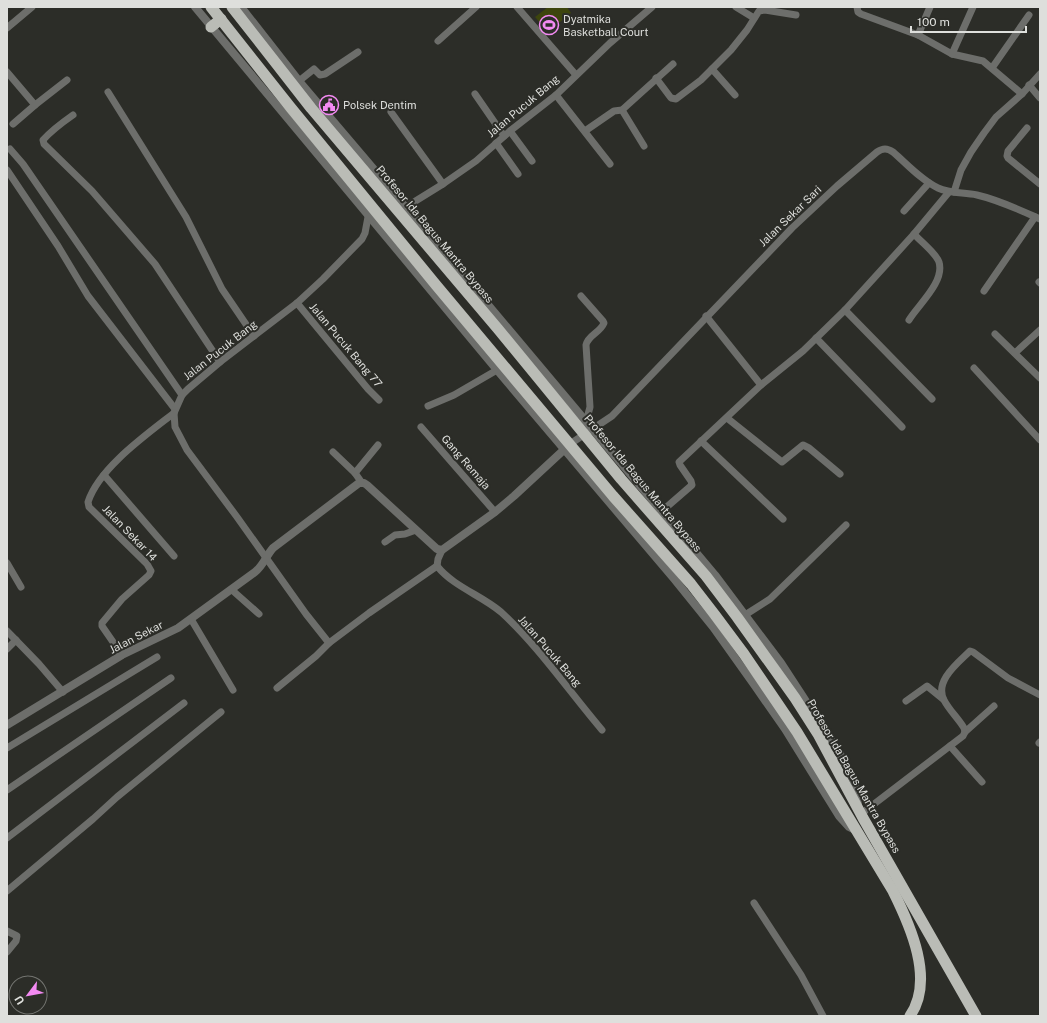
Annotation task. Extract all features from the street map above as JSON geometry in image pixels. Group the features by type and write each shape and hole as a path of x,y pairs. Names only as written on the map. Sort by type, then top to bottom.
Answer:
{"highway":[{"path":"211,7 434,288 567,447 613,496 691,584 719,620 797,732 893,891 907,921 917,950 920,983 917,1003 910,1016"},
{"name":"Profesor Ida Bagus Mantra Bypass","path":"232,7 300,95 339,141 402,209 498,329 587,428 621,479 706,576 737,617 795,698 818,734 859,810 976,1016"},
{"path":"211,27 221,19"},
{"path":"328,154 339,141"},
{"path":"857,832 859,810"}],"street":[{"path":"7,28 32,7"},
{"path":"195,7 368,216 434,288 497,370 567,447 495,512 442,550 437,566 375,608 329,643 316,656 277,688"},
{"path":"241,7 402,209"},
{"path":"438,41 476,7"},
{"path":"517,7 576,75"},
{"name":"Jalan Pucuk Bang","path":"402,209 443,184 476,161 556,95 610,42 652,7"},
{"path":"736,7 754,18"},
{"path":"857,7 858,12 861,14 918,35 952,54 983,61 1022,94"},
{"path":"918,35 930,7"},
{"path":"952,54 973,7"},
{"path":"656,78 671,98 676,99 701,80 731,50 747,30 754,18 762,10 785,12 796,15"},
{"path":"992,68 1029,15"},
{"path":"299,81 314,68 320,75 325,74 358,52"},
{"path":"585,131 614,111 622,110 673,64"},
{"path":"712,69 735,96"},
{"path":"7,72 34,105"},
{"path":"661,512 692,485 691,481 679,464 701,441 761,385 803,351 845,310 951,192 970,152 996,117 1022,94 1040,74"},
{"path":"13,124 34,105 67,80"},
{"path":"1029,85 1040,98"},
{"path":"108,92 186,218 222,289 254,336"},
{"path":"475,94 507,134 532,161"},
{"path":"556,95 610,164"},
{"path":"622,110 644,146"},
{"path":"391,112 443,184"},
{"path":"73,114 43,140 44,144 92,191 155,264 220,362"},
{"path":"1027,128 1008,151 1007,156 1040,184"},
{"path":"496,143 518,174"},
{"path":"10,148 23,164 182,395"},
{"name":"Jalan Sekar Sari","path":"567,447 587,428 612,416 706,316 792,228 837,186 882,149 888,149 893,152 937,188 951,192 961,192 990,198 1037,218"},
{"path":"7,170 58,246 88,296 174,411 175,427 187,450 329,643"},
{"path":"904,211 929,183"},
{"name":"Jalan Pucuk Bang","path":"174,411 182,395 220,362 297,303 323,279 362,239 365,233 368,216"},
{"path":"984,291 1037,218"},
{"path":"909,320 935,284 939,270 939,261 914,234"},
{"path":"582,296 604,324 600,330 589,338 586,345 590,407 587,428 715,575 790,675 839,752 854,781 859,810 963,736 965,732 994,706"},
{"name":"Jalan Pucuk Bang 77","path":"297,303 368,389 379,400"},
{"path":"845,310 932,399"},
{"path":"706,316 761,385"},
{"path":"1015,353 1040,330"},
{"path":"995,334 1040,378"},
{"path":"816,338 902,427"},
{"path":"974,368 1040,440"},
{"path":"428,406 454,395 497,370"},
{"name":"Jalan Sekar 14","path":"122,655 102,626 102,623 122,600 149,575 151,571 147,564 88,504 89,499 104,475 138,441 174,411"},
{"path":"727,418 782,462 803,445 810,448 840,474"},
{"name":"Gang Remaja","path":"421,427 495,512"},
{"path":"701,441 783,519"},
{"path":"355,473 378,445"},
{"path":"333,452 355,473 362,482 437,549 442,550"},
{"path":"104,475 174,556"},
{"name":"Jalan Sekar","path":"7,724 63,692 122,655 172,632 259,569 268,553 282,540 356,484 362,482"},
{"path":"745,615 770,599 846,525"},
{"path":"385,542 396,535 406,534 416,530"},
{"path":"7,563 21,587"},
{"name":"Jalan Pucuk Bang","path":"437,566 449,578 499,611 522,633 602,730"},
{"path":"232,590 259,614"},
{"path":"191,619 234,690"},
{"path":"7,631 39,664 63,692"},
{"path":"7,649 16,640"},
{"path":"944,699 942,690 946,676 972,651 1008,678 1040,695"},
{"path":"7,748 157,657"},
{"path":"7,790 171,678"},
{"path":"906,701 927,686 944,699 961,723 965,732"},
{"path":"7,838 184,703"},
{"path":"7,891 117,797 221,712"},
{"path":"950,746 982,782"},
{"path":"754,903 766,919 801,975 823,1016"},
{"path":"7,931 17,936 16,941 7,952"}],"green space":[{"name":"Dyatmika Basketball Court","path":"548,7 567,7 571,13 548,32 535,17"}],"place":[{"name":"Dyatmika Basketball Court","path":"549,25"},
{"name":"Polsek Dentim","path":"329,105"}]}
